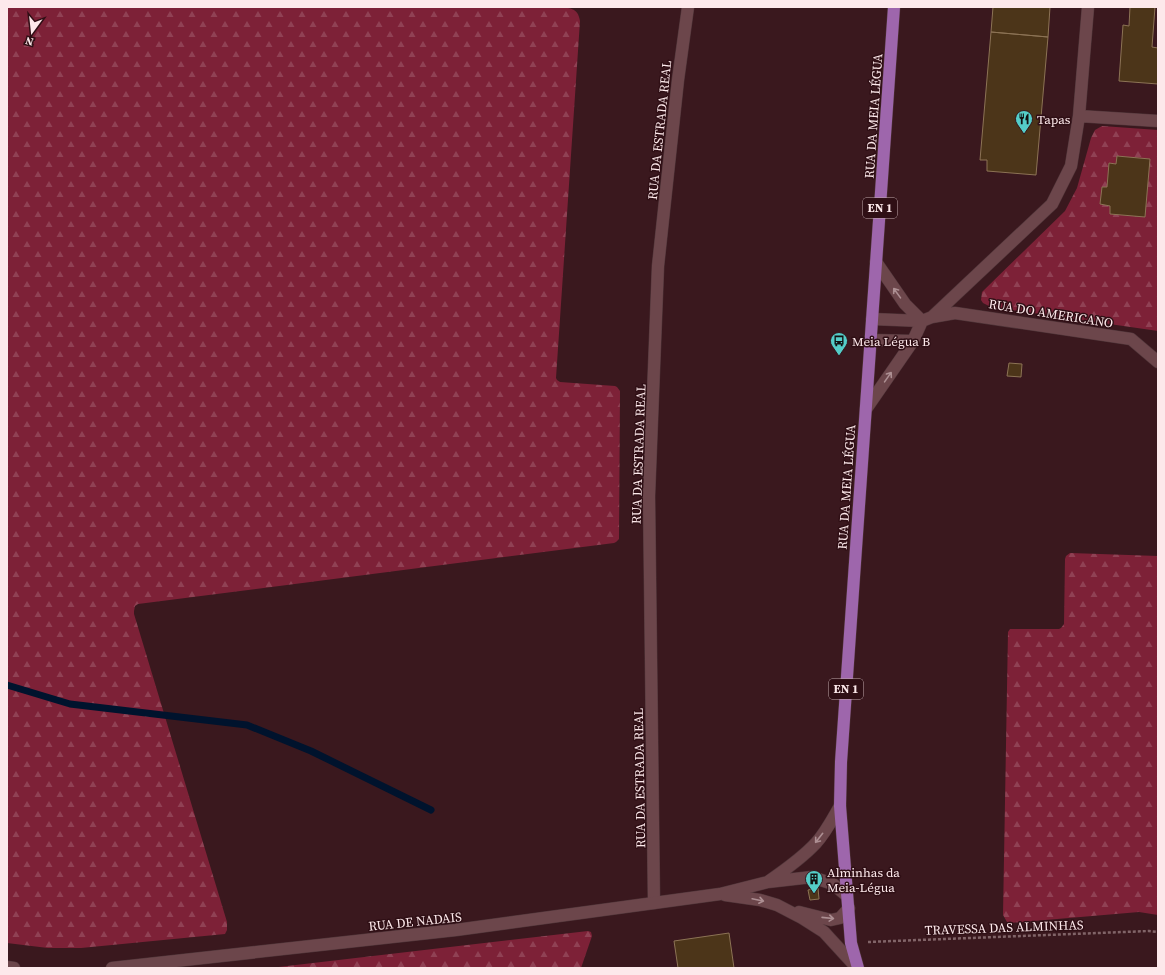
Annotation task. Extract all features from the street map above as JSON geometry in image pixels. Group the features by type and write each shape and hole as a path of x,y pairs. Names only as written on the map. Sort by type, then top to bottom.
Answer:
{"main road":[{"name":"RUA DA MEIA LÉGUA","path":"857,968 852,943 847,896 840,806 841,762 894,7"}],"street":[{"name":"RUA DA ESTRADA REAL","path":"654,903 650,480 658,266 678,80 688,7"},
{"path":"866,409 927,318 1052,204 1071,166 1079,116 1088,7"},
{"path":"1079,116 1158,121"},
{"path":"876,262 905,304 927,318"},
{"name":"RUA DO AMERICANO","path":"872,319 927,318 955,313 1131,339 1158,362"},
{"path":"870,340 913,341"},
{"name":"RUA DE NADAIS","path":"768,882 786,870 816,843 840,806"},
{"name":"RUA DE NADAIS","path":"112,968 456,930 720,894 768,882 812,877 833,884 847,896"},
{"name":"RUA DE NADAIS","path":"720,894 760,900 831,920 840,918 849,908"},
{"name":"RUA DE NADAIS","path":"777,906 802,918 824,932 857,968"},
{"path":"7,967 14,968"}],"path":[{"name":"TRAVESSA DAS ALMINHAS","path":"852,943 1149,931 1158,932"}],"green space":[{"path":"7,7 557,7 572,9 579,16 580,21 556,378 560,382 615,386 620,391 619,539 614,543 138,604 135,606 134,614 227,922 227,930 225,934 81,948 48,948 7,943"},
{"path":"1102,126 1158,130 1158,331 991,307 983,303 981,300 982,292 1065,211 1077,188 1091,138 1095,130"},
{"path":"1070,553 1158,556 1158,915 1139,912 1010,923 1007,922 1003,915 1008,632 1010,629 1061,628 1064,624 1065,559"},
{"path":"588,931 591,932 592,936 581,968 270,968"}],"building":[{"path":"993,7 1050,7 1048,37 991,32"},
{"path":"1130,7 1155,7 1152,47 1158,48 1158,84 1119,81 1123,25 1129,26"},
{"path":"991,32 1048,37 1036,175 987,171 987,160 980,160"},
{"path":"1117,156 1150,159 1145,217 1110,214 1110,206 1100,204 1102,187 1107,187 1109,163 1116,164"},
{"path":"1009,363 1022,364 1021,377 1007,376"},
{"name":"Alminhas da Meia-Légua","path":"818,888 819,899 810,900 808,890"},
{"path":"729,933 734,968 678,968 674,941"}],"waterway":[{"path":"7,685 70,704 247,725 311,751 431,810"}],"place":[{"name":"Tapas","path":"1024,134"},
{"name":"Meia Légua B","path":"839,356"},
{"name":"Alminhas da Meia-Légua","path":"814,894"}]}
